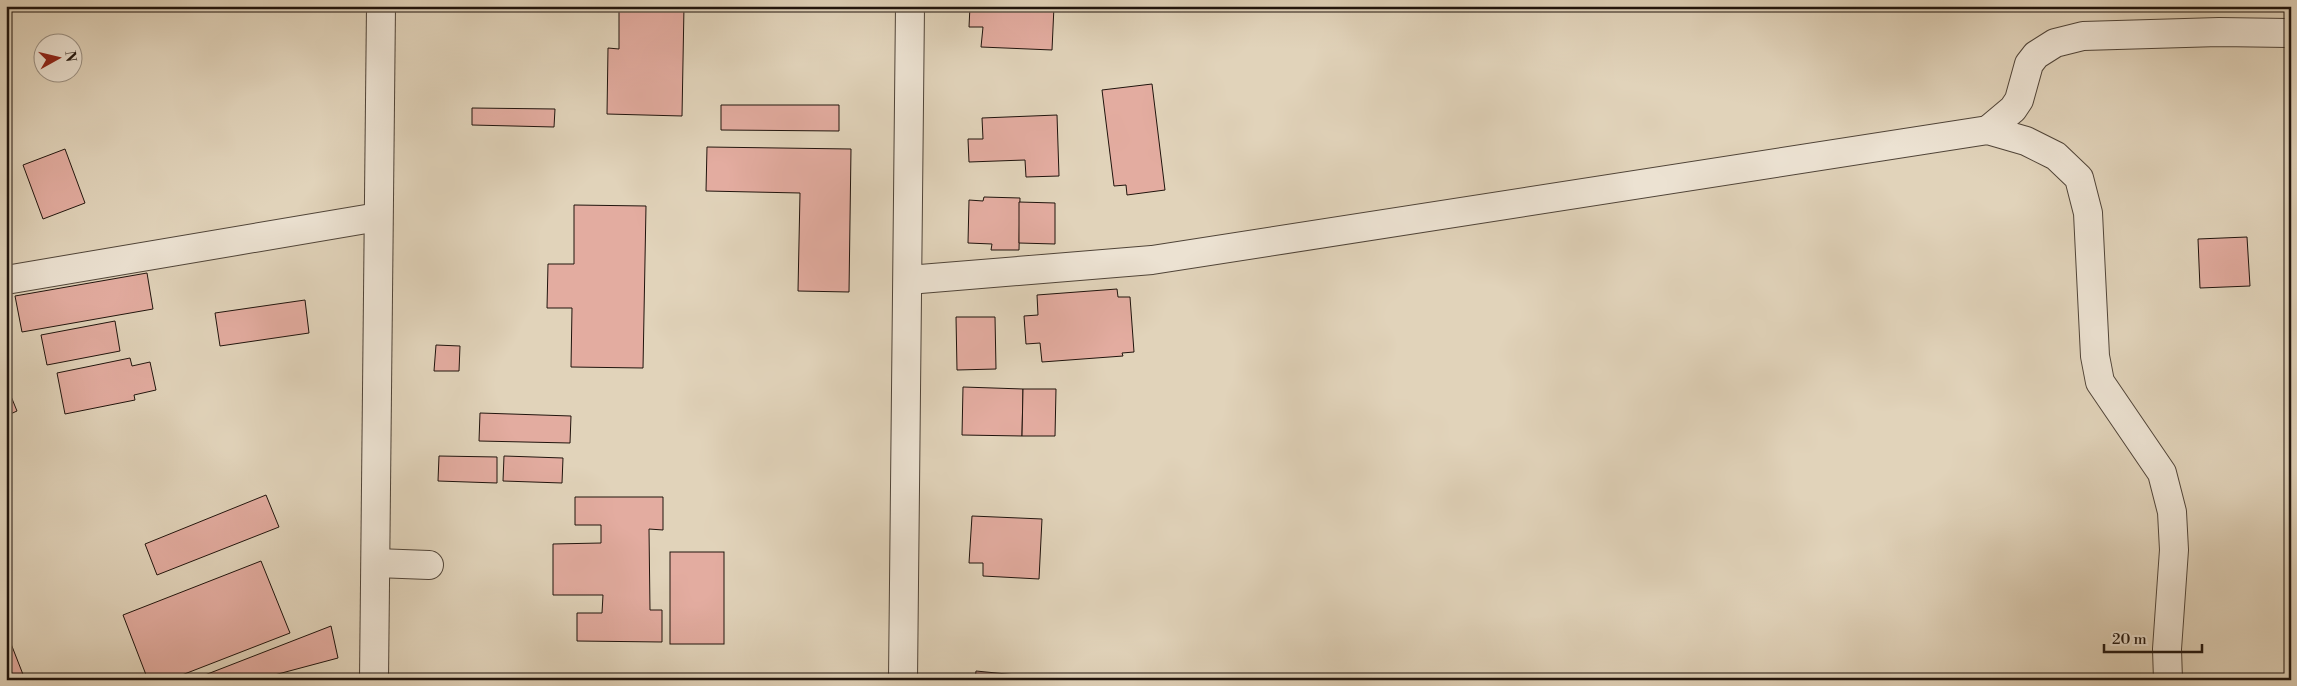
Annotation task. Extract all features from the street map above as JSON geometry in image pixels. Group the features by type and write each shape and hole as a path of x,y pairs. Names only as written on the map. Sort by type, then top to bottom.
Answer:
{"street":[{"path":"374,680 381,6"},
{"path":"903,680 910,6"},
{"path":"1988,130 2013,109 2019,100 2029,64 2036,55 2055,43 2083,36 2219,32 2291,33"},
{"path":"908,280 1152,260 1988,130 2026,141 2056,156 2079,178 2088,213 2095,356 2100,382 2162,473 2172,512 2174,550 2167,649 2168,680"},
{"path":"6,280 378,218"},
{"path":"376,563 429,565"}],"building":[{"path":"619,6 684,6 682,116 607,114 608,48 619,49"},
{"path":"970,6 1054,6 1052,50 981,47 983,27 969,27"},
{"path":"1152,84 1165,190 1127,195 1126,185 1114,186 1102,90"},
{"path":"721,105 839,105 839,131 721,130"},
{"path":"472,108 555,109 554,127 472,125"},
{"path":"1057,115 1059,176 1026,177 1025,160 969,162 968,139 983,139 982,118"},
{"path":"707,147 851,149 849,292 798,291 800,193 706,191"},
{"path":"65,149 85,203 43,219 23,165"},
{"path":"984,197 1020,198 1019,250 991,250 992,244 968,243 969,200 983,201"},
{"path":"1019,202 1055,203 1055,244 1019,243"},
{"path":"574,205 646,206 643,368 571,367 572,308 547,308 548,264 574,264"},
{"path":"2247,237 2250,286 2200,288 2198,239"},
{"path":"147,273 153,309 22,332 15,296"},
{"path":"1117,289 1118,297 1130,297 1134,352 1122,353 1123,356 1042,362 1040,343 1026,344 1024,316 1038,315 1037,295"},
{"path":"305,300 309,333 220,346 215,313"},
{"path":"956,317 995,317 996,369 957,370"},
{"path":"115,321 120,351 47,365 41,335"},
{"path":"436,345 460,346 459,371 434,371"},
{"path":"130,358 132,366 150,362 156,390 134,395 135,400 65,414 57,373"},
{"path":"6,384 17,411 6,416"},
{"path":"963,387 1023,389 1022,436 962,435"},
{"path":"1023,389 1056,389 1055,436 1022,436"},
{"path":"480,413 571,416 570,443 479,441"},
{"path":"439,456 497,457 497,483 438,481"},
{"path":"504,456 563,458 562,483 503,481"},
{"path":"266,495 279,527 157,575 145,544"},
{"path":"575,497 663,497 663,530 649,529 650,610 662,610 662,642 577,641 577,613 602,613 603,595 553,595 553,544 601,543 601,525 575,525"},
{"path":"972,516 1042,519 1039,579 983,576 983,563 969,563"},
{"path":"670,552 724,552 724,644 670,644"},
{"path":"261,561 290,633 169,680 148,680 123,615"},
{"path":"331,626 338,658 263,678 264,680 192,680"},
{"path":"6,631 24,677 17,680 6,680"},
{"path":"976,671 1037,677 1036,680 975,680"}]}
